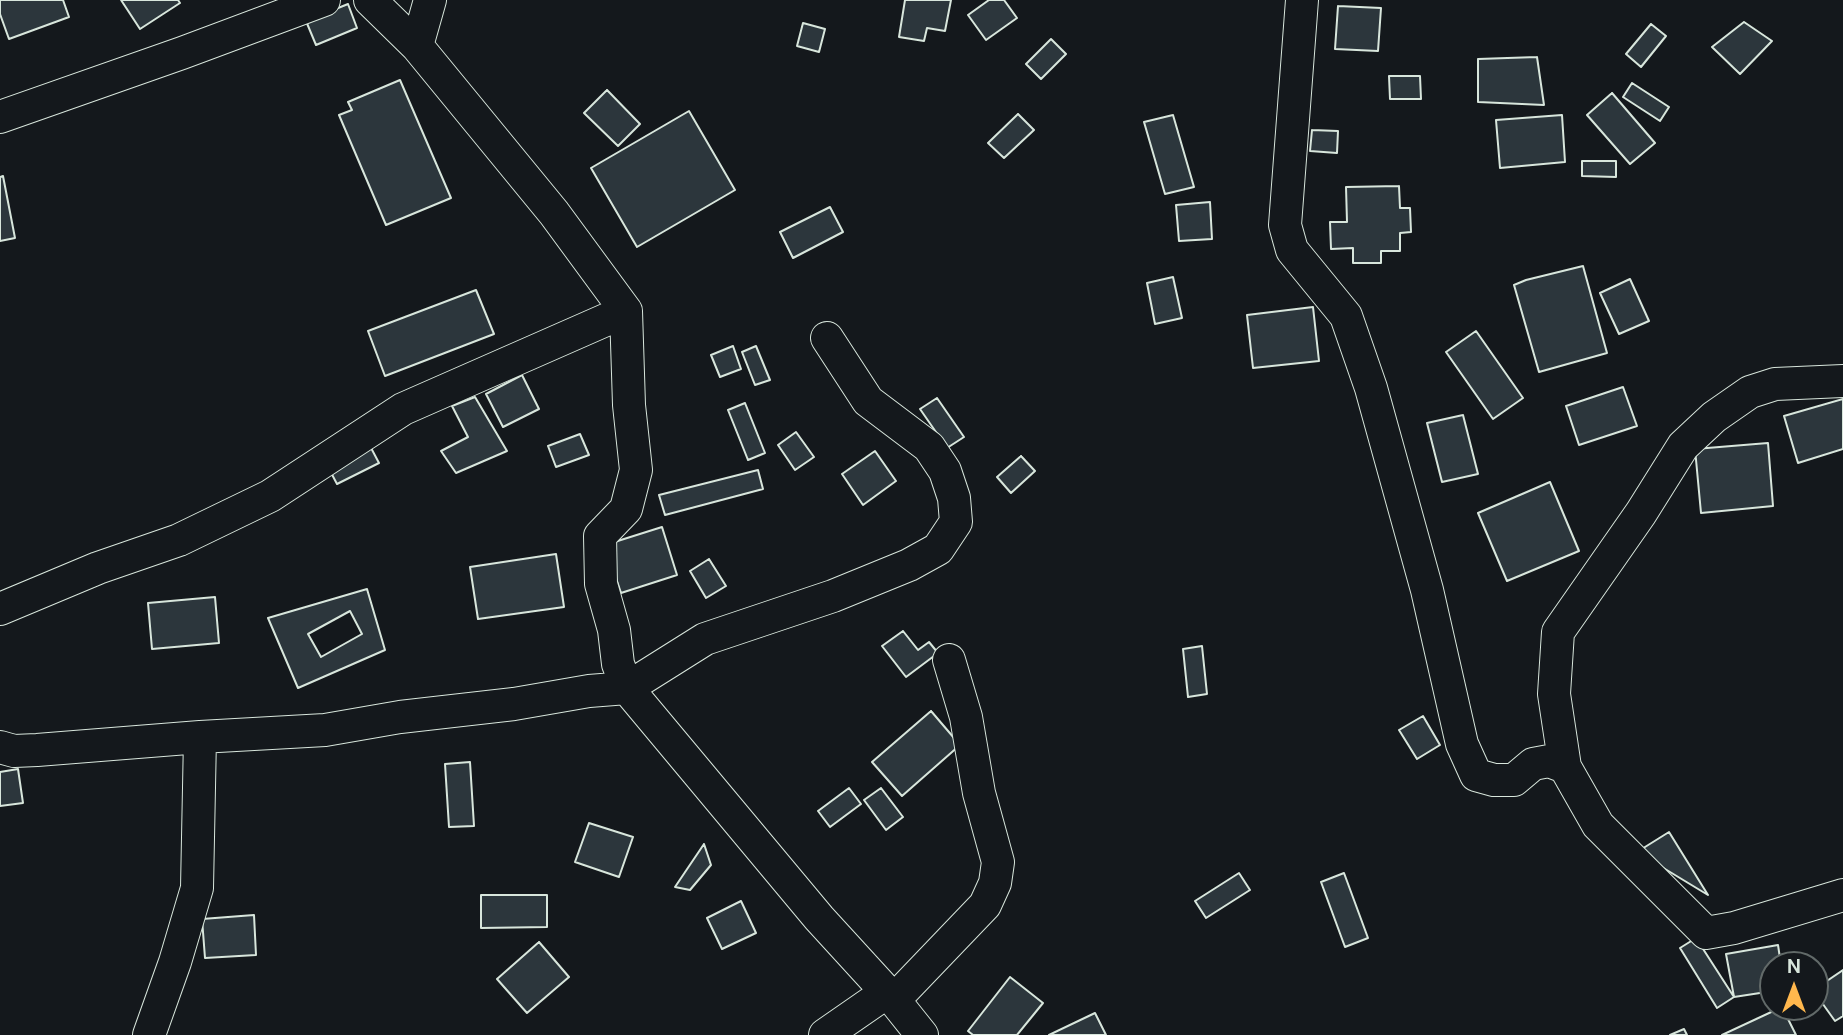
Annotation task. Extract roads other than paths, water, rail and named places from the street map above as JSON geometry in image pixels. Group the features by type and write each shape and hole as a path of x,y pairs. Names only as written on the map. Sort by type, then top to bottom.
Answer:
{"street":[{"path":"0,117 324,0"},
{"path":"370,0 417,46 554,213 626,311 629,405 636,470 626,509 600,536 600,548 601,584 614,630 618,664 628,688 819,918 891,996 922,1035"},
{"path":"417,46 430,0"},
{"path":"1302,0 1285,225 1292,250 1346,316 1371,388 1427,590 1462,744 1476,775 1494,780 1514,780 1533,764 1549,761 1565,766"},
{"path":"0,609 98,568 179,540 270,496 403,409 626,311"},
{"path":"0,747 14,751 325,730 400,717 628,688 705,639 833,596 909,565 938,549 956,522 954,498 945,471 929,447 868,401 827,338"},
{"path":"1843,381 1776,384 1750,392 1714,417 1683,446 1641,513 1558,632 1554,694 1565,766 1598,825 1706,933 1734,928 1843,895"},
{"path":"825,1035 891,996 985,905 995,883 998,862 979,793 966,717 949,660"},
{"path":"149,1035 168,984 197,888 200,737"}]}
